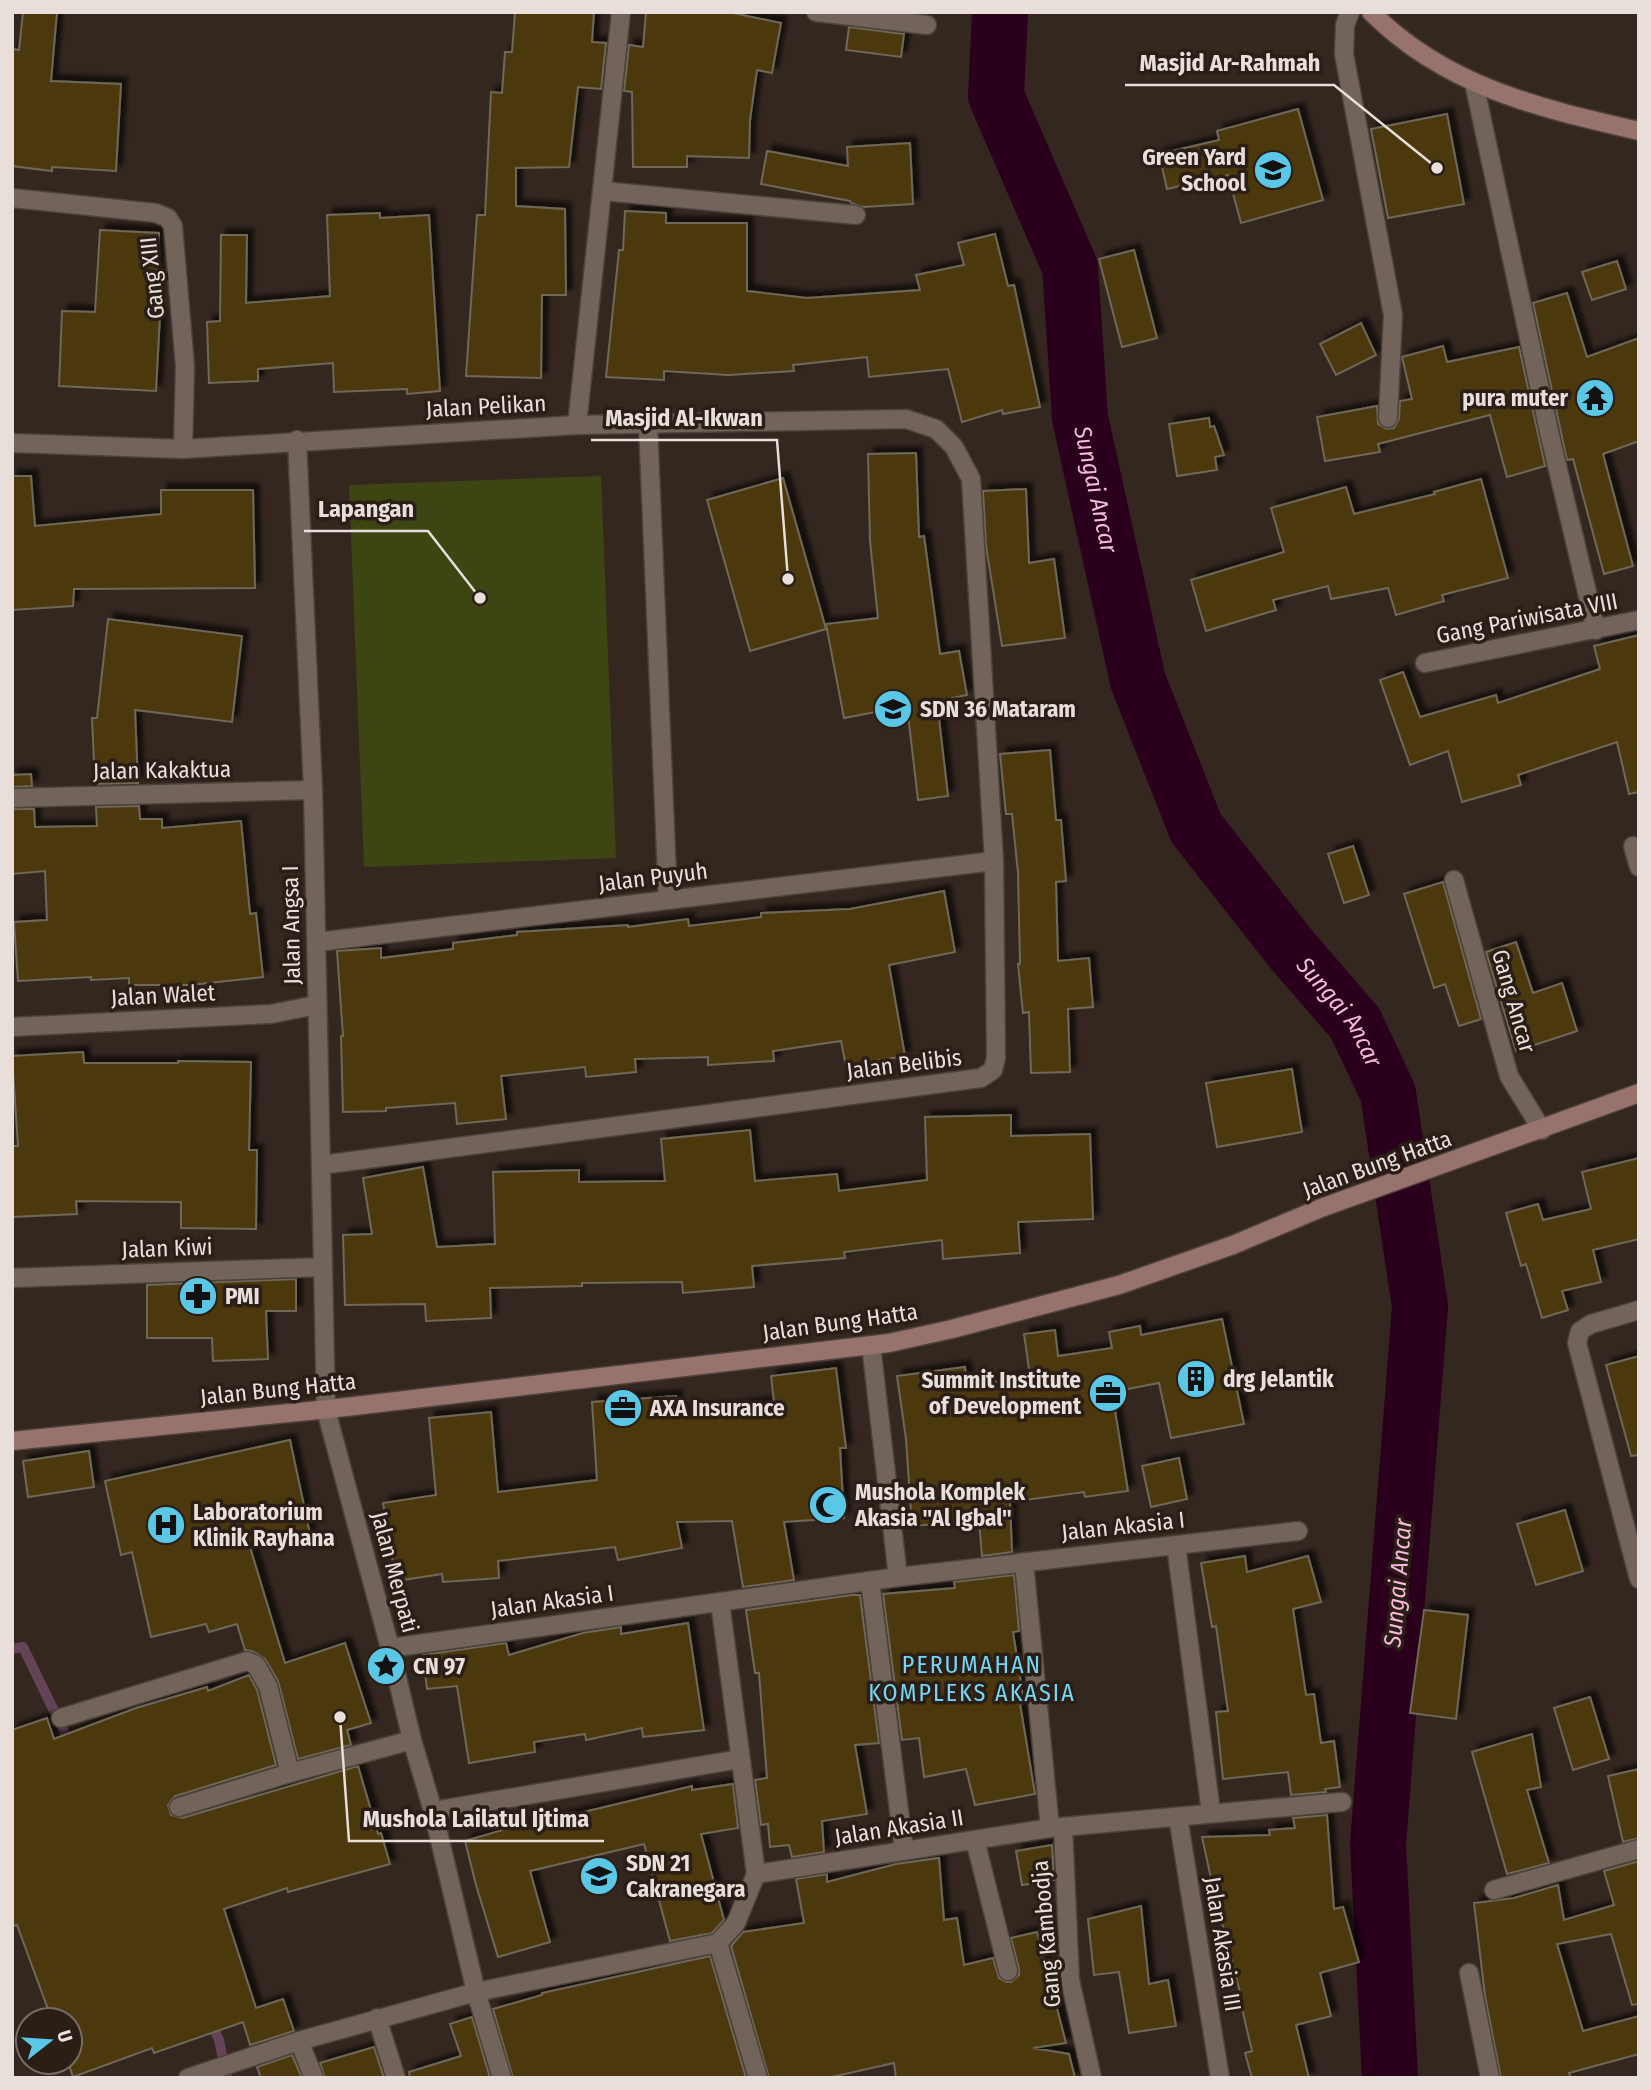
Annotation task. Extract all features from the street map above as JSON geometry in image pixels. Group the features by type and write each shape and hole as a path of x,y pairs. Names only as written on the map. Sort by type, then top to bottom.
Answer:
{"main road":[{"path":"1371,12 1407,44 1438,65 1474,83 1523,102 1639,131"},
{"name":"Jalan Bung Hatta","path":"12,1441 326,1410 871,1345 952,1329 1119,1285 1233,1245 1321,1208 1639,1093"}],"street":[{"path":"577,425 621,12"},
{"path":"816,12 927,25"},
{"path":"1350,12 1345,25 1344,54 1393,315 1388,418"},
{"path":"1474,83 1550,436 1596,630"},
{"path":"603,191 856,215"},
{"name":"Gang XIII","path":"12,198 156,213 168,218 173,226 185,366 184,449"},
{"name":"Jalan Pelikan","path":"12,443 184,449 296,440 577,425 906,419 936,429 954,447"},
{"path":"648,424 668,900"},
{"name":"Jalan Angsa I","path":"296,440 313,790 326,1410"},
{"name":"Jalan Belibis","path":"321,1165 981,1079 992,1070 996,1058 994,861 971,479 954,447"},
{"name":"Gang Pariwisata VIII","path":"1425,663 1639,620"},
{"name":"Jalan Kakaktua","path":"12,798 313,790"},
{"path":"1633,846 1639,867"},
{"name":"Jalan Puyuh","path":"317,942 994,861"},
{"name":"Gang Ancar","path":"1454,880 1509,1076 1536,1132"},
{"name":"Jalan Walet","path":"12,1027 271,1014 316,1005"},
{"name":"Jalan Kiwi","path":"12,1278 323,1267"},
{"path":"1639,1310 1591,1324 1580,1331 1577,1343 1639,1579"},
{"path":"871,1345 898,1577"},
{"name":"Jalan Merpati","path":"326,1410 433,1811 476,1992 502,2078"},
{"name":"Jalan Akasia I","path":"390,1648 898,1577 1298,1531"},
{"path":"1176,1545 1211,1812"},
{"path":"1024,1562 1056,1827"},
{"path":"870,1581 904,1850"},
{"path":"200,2075 299,2040 476,1992 718,1942 736,1923 755,1874 720,1602"},
{"path":"61,1718 247,1661 256,1665 268,1686 290,1773"},
{"path":"179,1807 412,1740"},
{"path":"433,1811 740,1759"},
{"name":"Jalan Akasia II","path":"755,1874 1056,1827 1342,1802"},
{"name":"Jalan Akasia III","path":"1178,1817 1220,2078"},
{"name":"Gang Kambodja","path":"1056,1827 1070,1980 1092,2078"},
{"path":"975,1840 1008,1971"},
{"path":"1494,1890 1639,1849"},
{"path":"718,1942 758,2078"},
{"path":"1469,1973 1490,2078"},
{"path":"377,2018 396,2078"},
{"path":"299,2040 314,2078"}],"green space":[{"path":"601,476 616,858 364,867 349,485"}],"building":[{"path":"23,12 57,12 51,81 121,84 116,171 52,167 52,171 12,166 12,49 19,50"},
{"path":"515,12 594,12 592,42 606,43 601,89 578,87 569,167 516,168 516,206 565,209 566,295 542,295 541,378 466,376 477,215 485,215 491,92 502,93 505,52 512,52"},
{"path":"646,12 728,12 781,23 772,73 757,70 750,120 749,158 687,156 687,167 633,167 632,92 624,91 629,45 643,47"},
{"path":"849,27 904,34 901,57 846,50"},
{"path":"1298,109 1323,200 1241,223 1228,175 1167,189 1159,154 1219,140 1217,131"},
{"path":"1447,114 1464,204 1388,218 1371,129"},
{"path":"910,143 913,204 863,207 850,201 761,184 767,151 848,166 847,147"},
{"path":"625,211 666,213 666,223 747,223 747,291 807,298 920,290 916,275 964,265 958,243 995,234 1008,286 1014,285 1040,407 1003,414 1002,410 962,422 948,369 869,377 867,357 793,365 794,371 728,375 664,371 664,380 606,377 619,250 623,250"},
{"path":"380,213 380,218 429,215 440,391 407,394 407,389 334,392 333,363 258,369 258,381 209,383 207,322 220,321 221,235 247,235 246,303 330,296 327,215"},
{"path":"100,230 159,233 154,315 160,315 156,391 59,386 62,311 95,312"},
{"path":"1134,250 1157,338 1122,347 1099,259"},
{"path":"1617,261 1626,289 1592,300 1582,272"},
{"name":"pura muter","path":"1567,293 1587,357 1639,338 1639,441 1603,454 1633,566 1604,574 1573,459 1567,460 1533,303"},
{"path":"1361,323 1376,355 1336,375 1320,344"},
{"path":"1443,346 1447,362 1519,347 1545,466 1507,477 1490,415 1378,444 1380,452 1325,461 1317,417 1377,406 1378,424 1387,429 1394,428 1399,419 1400,401 1412,399 1402,357"},
{"path":"1209,418 1210,427 1214,426 1224,455 1215,457 1217,470 1177,476 1169,424"},
{"path":"916,453 919,537 924,536 940,654 959,651 967,695 937,701 948,796 918,800 907,706 844,718 826,624 878,618 870,541 868,454"},
{"path":"12,476 31,476 35,526 161,514 161,490 253,490 255,588 74,589 73,606 12,610"},
{"path":"783,478 826,629 750,651 707,500"},
{"path":"1481,479 1508,578 1442,595 1444,601 1396,615 1388,588 1331,599 1328,586 1273,600 1276,610 1206,631 1191,580 1284,552 1271,508 1346,487 1354,514 1435,494 1434,492"},
{"path":"1026,489 1029,563 1054,559 1065,638 1002,646 986,546 983,491"},
{"path":"108,619 242,636 232,722 135,710 138,783 95,784 92,718 97,718"},
{"path":"1639,635 1639,792 1629,794 1617,742 1518,775 1521,785 1462,802 1448,751 1410,765 1380,680 1403,672 1420,717 1496,695 1498,703 1600,669 1594,646"},
{"path":"1050,750 1056,820 1061,820 1066,881 1056,882 1058,961 1089,958 1093,1007 1068,1009 1070,1072 1031,1073 1029,1012 1023,1013 1018,964 1018,873 1012,814 1006,814 1000,754"},
{"path":"31,774 32,786 12,787 12,775"},
{"path":"139,806 140,819 162,819 162,828 241,821 250,914 256,913 263,977 190,985 129,985 129,978 91,980 91,977 18,981 14,922 47,920 45,871 12,874 12,809 34,809 35,827 97,826 96,807"},
{"path":"1353,846 1369,895 1344,903 1328,854"},
{"path":"1443,882 1481,1019 1459,1026 1445,984 1434,988 1404,894"},
{"path":"944,891 955,952 889,965 905,1056 846,1066 841,1041 773,1051 774,1061 708,1065 708,1057 635,1059 636,1072 586,1077 585,1067 501,1076 506,1119 457,1124 455,1103 386,1108 386,1111 343,1112 343,1036 337,951 381,948 381,958 453,949 453,943 517,935 517,932 628,927 688,919 689,926 761,917 761,913 850,909"},
{"path":"1516,942 1533,993 1562,983 1577,1031 1516,1051 1486,952"},
{"path":"83,1052 84,1063 251,1062 249,1150 257,1150 256,1229 181,1228 181,1202 76,1201 77,1214 12,1217 12,1146 18,1146 12,1056"},
{"path":"1292,1069 1302,1132 1217,1147 1206,1083"},
{"path":"1011,1115 1011,1136 1090,1134 1093,1219 1018,1222 1020,1253 943,1259 942,1240 844,1252 845,1258 752,1266 754,1287 683,1293 682,1282 582,1283 582,1286 490,1288 491,1318 426,1321 425,1304 345,1305 343,1235 372,1234 363,1178 423,1167 437,1247 495,1244 493,1172 579,1170 579,1182 665,1181 661,1139 750,1130 755,1181 837,1174 839,1191 927,1180 925,1117"},
{"path":"1639,1158 1639,1239 1593,1250 1601,1282 1562,1291 1568,1310 1542,1318 1526,1264 1521,1266 1506,1213 1538,1204 1543,1220 1591,1209 1582,1172"},
{"path":"296,1279 296,1311 266,1311 268,1359 213,1361 212,1338 147,1338 147,1285"},
{"path":"1222,1319 1244,1424 1171,1438 1159,1383 1112,1392 1128,1491 1085,1497 1084,1492 1010,1502 1012,1552 982,1556 979,1521 912,1526 906,1439 897,1376 965,1367 967,1386 1030,1376 1024,1334 1055,1330 1058,1356 1112,1348 1109,1332 1140,1326 1141,1335"},
{"path":"1639,1356 1639,1455 1631,1456 1606,1365"},
{"path":"836,1368 846,1448 840,1448 844,1518 784,1522 794,1580 743,1587 732,1521 677,1522 682,1548 618,1560 615,1547 498,1561 499,1578 443,1582 442,1574 396,1581 383,1503 436,1495 429,1418 491,1412 498,1492 597,1480 592,1402 676,1396 678,1414 774,1402 771,1376"},
{"path":"290,1440 310,1534 250,1547 285,1663 345,1643 371,1723 347,1730 351,1745 298,1759 278,1681 265,1659 245,1650 237,1624 209,1632 206,1624 151,1637 132,1552 121,1555 105,1481"},
{"path":"89,1451 94,1487 28,1497 23,1461"},
{"path":"1179,1458 1187,1499 1151,1507 1142,1466"},
{"path":"1565,1510 1583,1571 1536,1585 1517,1524"},
{"path":"1245,1556 1247,1572 1308,1556 1321,1602 1293,1609 1306,1695 1314,1694 1321,1743 1334,1741 1340,1787 1325,1789 1326,1792 1291,1795 1288,1772 1223,1779 1216,1712 1228,1711 1216,1626 1212,1627 1201,1563"},
{"path":"1014,1575 1019,1631 1013,1632 1024,1703 1020,1704 1035,1794 975,1805 966,1769 924,1777 919,1738 902,1740 883,1594 955,1588 954,1582"},
{"path":"860,1595 879,1743 855,1745 867,1814 822,1821 824,1852 792,1857 789,1845 770,1847 768,1824 761,1825 755,1780 767,1778 759,1673 755,1673 746,1610"},
{"path":"1424,1610 1468,1615 1456,1719 1410,1713"},
{"path":"688,1623 704,1730 643,1737 642,1728 586,1740 585,1734 534,1742 535,1752 469,1763 457,1686 427,1689 423,1655 506,1643 509,1655 583,1633 621,1627 621,1634"},
{"path":"249,1675 257,1690 276,1765 175,1796 168,1805 171,1815 182,1818 358,1766 390,1864 288,1892 287,1888 224,1909 256,2008 283,1999 294,2031 250,2045 243,2022 154,2053 152,2048 84,2073 84,2006 47,2006 17,1925 12,1926 12,1730 47,1718 54,1739 136,1708 207,1687 208,1691"},
{"path":"1590,1697 1609,1759 1573,1770 1554,1708"},
{"path":"1532,1734 1541,1787 1527,1790 1549,1863 1507,1874 1472,1752"},
{"path":"1639,1769 1639,1838 1623,1842 1608,1776"},
{"path":"733,1784 738,1828 701,1834 724,1920 712,1933 670,1941 644,1844 530,1871 550,1942 498,1957 465,1841 516,1826 517,1828 692,1786 692,1790"},
{"path":"1327,1815 1334,1909 1343,1907 1359,1962 1320,1973 1331,2016 1296,2025 1309,2078 1252,2078 1245,2053 1252,2051 1241,1996 1202,1837 1270,1835 1269,1830 1295,1828 1293,1818"},
{"path":"1052,1845 1054,1880 1022,1885 1016,1851"},
{"path":"939,1858 944,1920 957,1918 964,1965 993,1958 999,1978 1011,1982 1019,1975 1019,1969 1011,1938 1037,1932 1066,2043 1033,2048 1069,2054 1075,2078 896,2078 894,2063 827,2078 769,2078 731,1946 743,1932 804,1923 796,1879 827,1874 827,1882 896,1864"},
{"path":"1639,1861 1639,2004 1632,2005 1611,1934 1557,1944 1583,2031 1639,2016 1639,2054 1569,2073 1571,2078 1501,2078 1485,1996 1474,1903 1514,1898 1558,1885 1564,1920 1614,1905 1604,1871"},
{"path":"1141,1906 1149,1984 1168,1980 1176,2026 1129,2033 1119,1972 1094,1975 1088,1919"},
{"path":"710,1956 746,2078 513,2078 493,2009 542,1993"},
{"path":"472,2017 490,2078 410,2078 409,2072 461,2056 450,2024"},
{"path":"374,2047 384,2078 325,2078 320,2063"},
{"path":"292,2055 302,2078 261,2078 257,2067"}],"waterway":[{"name":"Sungai Ancar","path":"1000,12 996,96 1070,267 1080,418 1138,681 1196,828 1291,949 1355,1023 1388,1093 1420,1306 1378,1844 1390,2078"},
{"path":"12,1649 23,1647 70,1744"},
{"path":"211,2022 219,2040 227,2078"}],"place":[{"name":"Masjid Ar-Rahmah","path":"1437,168"},
{"name":"Green Yard School","path":"1273,170"},
{"name":"pura muter","path":"1595,398"},
{"name":"Masjid Al-Ikwan","path":"788,579"},
{"name":"Lapangan","path":"480,598"},
{"name":"SDN 36 Mataram","path":"893,709"},
{"name":"PMI","path":"198,1296"},
{"name":"drg Jelantik","path":"1196,1379"},
{"name":"Summit Institute of Development","path":"1108,1393"},
{"name":"AXA Insurance","path":"623,1408"},
{"name":"Mushola Komplek Akasia \"Al Igbal\"","path":"828,1505"},
{"name":"Laboratorium Klinik Rayhana","path":"166,1525"},
{"name":"CN 97","path":"386,1666"},
{"name":"Mushola Lailatul Ijtima","path":"340,1717"},
{"name":"SDN 21 Cakranegara","path":"599,1876"}],"district":[{"name":"PERUMAHAN KOMPLEKS AKASIA","path":"972,1679"}]}
